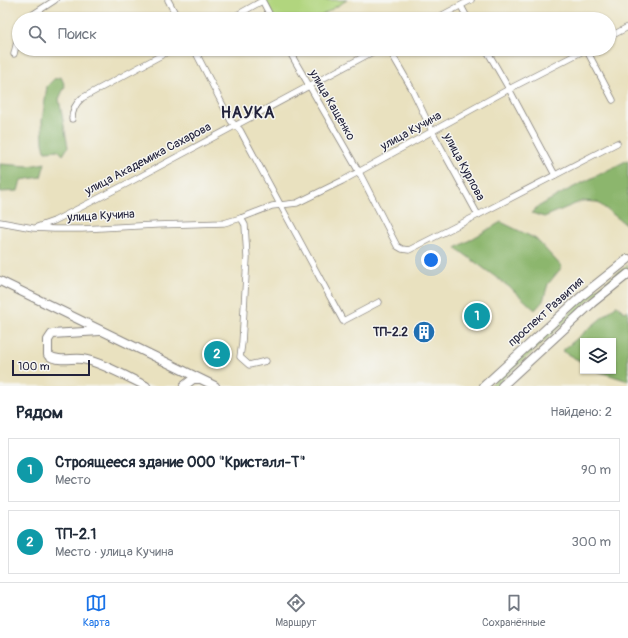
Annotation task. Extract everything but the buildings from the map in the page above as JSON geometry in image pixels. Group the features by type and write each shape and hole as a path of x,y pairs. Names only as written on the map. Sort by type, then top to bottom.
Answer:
{"street":[{"path":"37,12 55,0"},
{"path":"168,0 174,12"},
{"path":"448,12 471,0"},
{"path":"242,12 262,1 268,12"},
{"path":"460,6 464,12"},
{"path":"616,34 628,28"},
{"path":"72,119 76,103 82,98 160,56"},
{"path":"198,56 231,121 240,130 343,321 379,302"},
{"name":"улица Кащенко","path":"292,56 359,172 397,246"},
{"name":"улица Академика Сахарова","path":"33,228 54,221 365,56"},
{"name":"улица Курлова","path":"393,56 412,88 432,131 478,216 413,249 402,249 397,246"},
{"path":"490,56 555,175"},
{"name":"улица Кучина","path":"0,222 33,228 54,229 224,223 279,204 287,205 297,203 359,172 509,89 573,56"},
{"path":"591,56 613,100"},
{"path":"478,216 617,143"},
{"path":"241,218 245,226 247,258 240,357 249,365 266,361"},
{"path":"54,221 51,225 54,229"},
{"name":"проспект Развития","path":"484,386 584,294 628,259"},
{"name":"проспект Развития","path":"502,386 592,303 628,274"},
{"path":"0,281 215,386"},
{"path":"101,331 52,334 48,340 48,355 52,358 83,359 94,362 146,386"},
{"path":"184,386 193,379 200,379"}],"green space":[{"path":"265,0 347,0 327,12 271,12"},
{"path":"61,77 65,86 59,99 68,147 63,155 58,150 45,151 42,121 47,86 54,79"},
{"path":"628,160 628,226 597,202 582,201 544,217 532,213 536,208 564,192"},
{"path":"45,163 41,177 21,180 18,191 0,192 0,164 29,166"},
{"path":"501,222 536,239 562,267 548,284 543,301 535,310 512,289 456,248"},
{"path":"628,265 628,269 589,300 495,386 490,386 587,297"},
{"path":"617,305 624,312 628,310 628,381 606,374 616,374 616,338 580,338 580,361 562,351"}],"place":[{"name":"Строящееся здание ООО \"Кристалл-Т\"","path":"477,316"},
{"name":"ТП-2.2","path":"424,332"},
{"name":"ТП-2.1","path":"217,354"}],"district":[{"name":"НАУКА","path":"248,113"}]}
